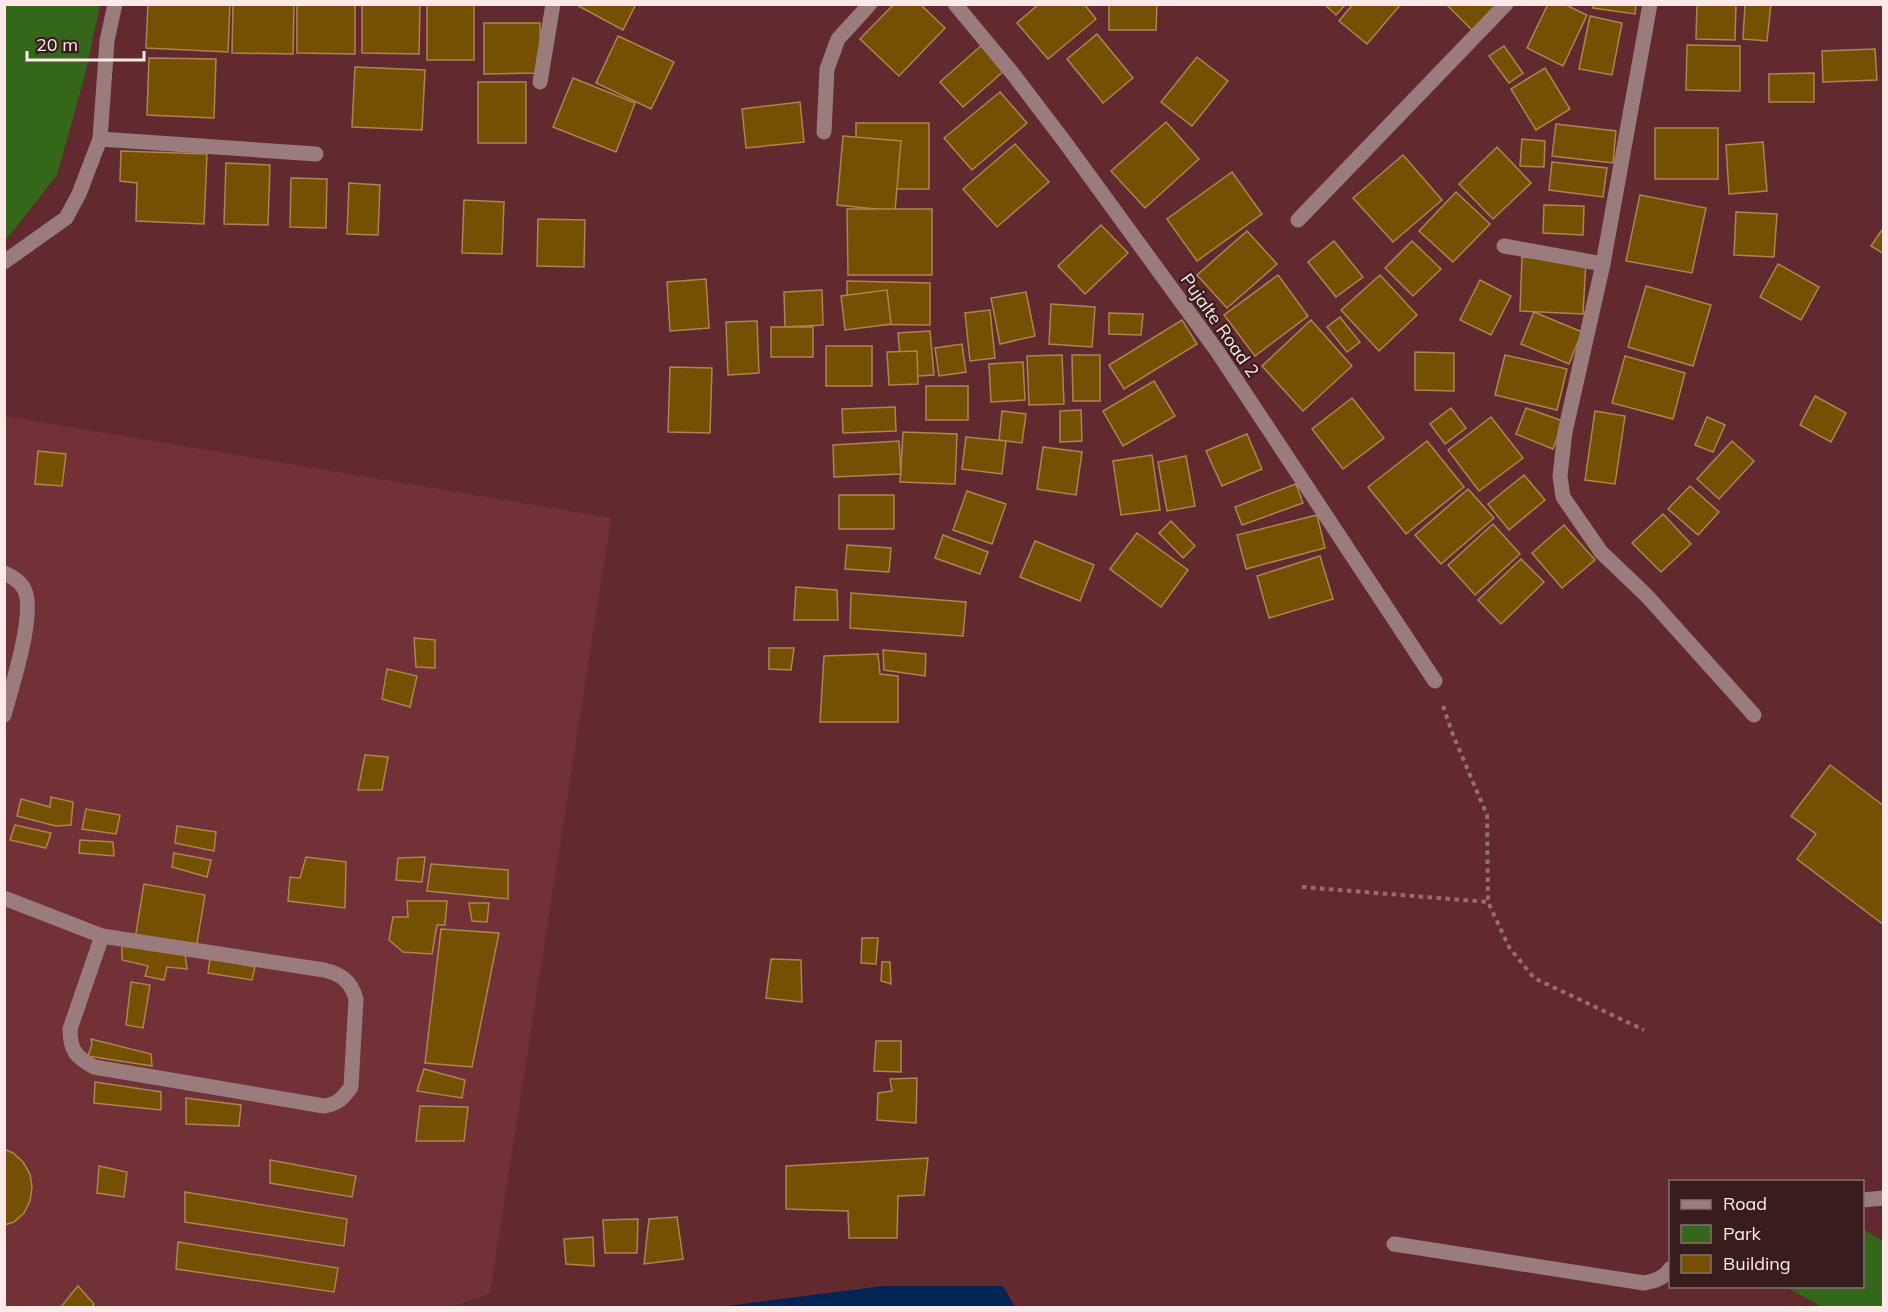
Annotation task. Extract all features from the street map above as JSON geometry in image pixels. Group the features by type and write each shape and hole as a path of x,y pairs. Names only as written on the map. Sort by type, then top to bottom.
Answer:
{"street":[{"path":"4,262 66,218 79,194 100,139 107,41 116,4"},
{"path":"540,81 553,4"},
{"path":"824,132 827,69 834,49 838,39 870,4"},
{"name":"Pujalte Road 2","path":"956,4 1032,99 1217,351 1435,681"},
{"path":"1298,220 1506,4"},
{"path":"1650,4 1603,264 1565,432 1560,476 1563,497 1601,552 1647,596 1755,715"},
{"path":"100,139 316,154"},
{"path":"1504,246 1603,264"},
{"path":"4,573 12,576 24,587 28,598 28,616 26,634 4,716"},
{"path":"4,898 102,936 324,970 341,975 352,987 356,999 351,1087 344,1098 334,1104 324,1106 94,1067 82,1060 74,1052 70,1043 70,1029 102,936"},
{"path":"1864,1200 1884,1198"},
{"path":"1394,1244 1644,1283 1669,1272"}],"path":[{"path":"1435,681 1453,735 1488,815 1488,902 1509,947 1534,978 1644,1030"},
{"path":"1302,887 1488,902"}],"shaded area":[{"path":"4,416 611,518 490,1293 450,1308 5,1307"}],"green space":[{"path":"5,4 100,5 85,75 57,175 5,241"},
{"path":"1864,1230 1883,1241 1883,1307 1822,1307 1788,1288 1864,1288"}],"water":[{"path":"883,1286 1003,1286 1015,1307 719,1307"}],"building":[{"path":"148,4 230,4 228,52 146,48"},
{"path":"233,4 294,4 293,54 232,53"},
{"path":"297,4 355,4 355,54 297,53"},
{"path":"362,4 420,4 419,54 362,53"},
{"path":"427,4 474,4 474,60 427,60"},
{"path":"575,4 636,4 623,30"},
{"path":"894,4 920,4 945,28 899,76 860,39"},
{"path":"1039,4 1084,4 1096,19 1048,59 1017,23"},
{"path":"1109,4 1157,4 1156,30 1109,30"},
{"path":"1324,4 1346,4 1336,15"},
{"path":"1353,4 1401,4 1367,44 1339,21"},
{"path":"1446,4 1499,4 1472,30"},
{"path":"1548,4 1564,4 1587,15 1563,66 1527,48"},
{"path":"1593,4 1636,4 1635,14 1593,8"},
{"path":"1697,4 1736,4 1735,40 1696,39"},
{"path":"1745,4 1771,4 1767,41 1743,39"},
{"path":"1590,16 1622,23 1612,75 1579,69"},
{"path":"484,23 540,23 540,73 484,74"},
{"path":"1097,34 1133,78 1103,103 1067,59"},
{"path":"618,36 674,62 651,109 596,83"},
{"path":"982,45 1005,70 963,107 940,82"},
{"path":"1687,45 1740,46 1740,91 1686,90"},
{"path":"1504,46 1523,73 1509,83 1489,56"},
{"path":"1875,49 1877,80 1823,82 1822,51"},
{"path":"1197,57 1228,81 1192,126 1161,102"},
{"path":"149,58 216,59 214,118 147,115"},
{"path":"355,67 425,70 422,130 352,127"},
{"path":"1545,68 1570,109 1536,130 1511,89"},
{"path":"1814,73 1814,102 1769,102 1769,74"},
{"path":"573,78 635,103 616,152 553,127"},
{"path":"478,82 526,82 526,143 478,143"},
{"path":"1000,92 1027,123 972,170 944,138"},
{"path":"800,102 804,142 746,148 742,109"},
{"path":"1166,122 1199,159 1145,208 1111,171"},
{"path":"856,123 929,123 929,189 856,189"},
{"path":"1556,124 1616,131 1613,163 1552,156"},
{"path":"1655,128 1718,128 1718,179 1655,179"},
{"path":"843,136 901,141 895,211 837,205"},
{"path":"1522,139 1545,141 1544,167 1520,166"},
{"path":"1763,142 1767,191 1729,194 1726,145"},
{"path":"1015,144 1049,182 997,227 963,189"},
{"path":"1497,147 1531,183 1493,219 1459,184"},
{"path":"121,151 207,154 204,224 136,221 137,183 120,181"},
{"path":"1403,155 1442,200 1393,242 1353,198"},
{"path":"1552,162 1607,168 1603,197 1549,190"},
{"path":"226,163 270,165 268,225 224,224"},
{"path":"1232,172 1262,214 1197,261 1167,219"},
{"path":"291,178 327,179 326,228 290,227"},
{"path":"349,183 380,185 378,235 347,234"},
{"path":"1456,192 1490,224 1453,262 1419,231"},
{"path":"1640,195 1706,208 1692,273 1626,261"},
{"path":"464,200 504,202 502,254 462,253"},
{"path":"1544,205 1584,206 1583,235 1543,233"},
{"path":"847,209 932,209 932,275 848,275"},
{"path":"1736,212 1777,214 1774,257 1734,255"},
{"path":"538,219 585,220 584,267 537,266"},
{"path":"1101,225 1128,253 1085,294 1058,266"},
{"path":"1884,227 1884,254 1871,246"},
{"path":"1247,231 1277,264 1227,308 1197,275"},
{"path":"1334,241 1363,277 1336,297 1308,262"},
{"path":"1412,241 1441,269 1413,296 1385,268"},
{"path":"1522,257 1586,261 1583,314 1520,311"},
{"path":"1778,264 1819,287 1801,320 1760,297"},
{"path":"1278,275 1308,316 1255,356 1224,315"},
{"path":"1380,275 1417,315 1379,351 1341,310"},
{"path":"706,279 709,328 670,331 667,282"},
{"path":"1480,280 1511,296 1491,335 1460,320"},
{"path":"847,281 930,283 930,325 847,324"},
{"path":"1646,286 1711,305 1693,366 1628,347"},
{"path":"822,290 823,325 785,327 784,292"},
{"path":"887,290 891,324 845,330 841,296"},
{"path":"1026,292 1035,336 1000,344 991,298"},
{"path":"1051,304 1095,307 1092,347 1049,344"},
{"path":"990,310 995,358 970,361 965,313"},
{"path":"1534,312 1582,332 1569,364 1521,344"},
{"path":"1109,313 1143,314 1141,335 1109,334"},
{"path":"1340,317 1360,342 1347,352 1327,327"},
{"path":"1182,320 1197,344 1124,389 1109,365"},
{"path":"1311,320 1352,366 1303,411 1262,366"},
{"path":"757,321 759,373 728,375 726,322"},
{"path":"771,327 813,327 813,357 771,357"},
{"path":"930,331 934,375 902,377 898,333"},
{"path":"962,344 966,372 939,376 935,348"},
{"path":"826,346 872,346 872,386 826,386"},
{"path":"917,351 918,384 889,385 887,352"},
{"path":"1415,352 1454,353 1454,391 1415,390"},
{"path":"1062,355 1064,404 1029,405 1027,356"},
{"path":"1072,355 1100,355 1100,401 1073,401"},
{"path":"1505,355 1567,369 1557,410 1495,395"},
{"path":"1625,356 1685,373 1673,419 1612,403"},
{"path":"1023,362 1025,400 991,402 989,364"},
{"path":"670,367 712,368 710,433 668,432"},
{"path":"1154,381 1175,416 1123,446 1103,411"},
{"path":"926,386 968,386 968,420 926,420"},
{"path":"1815,396 1846,413 1831,442 1800,425"},
{"path":"1352,398 1384,438 1343,469 1312,429"},
{"path":"895,407 896,431 843,433 842,409"},
{"path":"1451,408 1466,428 1445,444 1430,424"},
{"path":"1526,408 1563,421 1553,449 1516,434"},
{"path":"1081,410 1082,441 1060,442 1060,411"},
{"path":"1002,411 1026,414 1022,443 999,440"},
{"path":"1595,411 1625,416 1615,484 1585,480"},
{"path":"1491,417 1523,458 1479,491 1448,450"},
{"path":"1707,417 1725,425 1713,452 1695,445"},
{"path":"903,432 957,434 955,484 900,482"},
{"path":"1247,434 1262,469 1222,486 1206,451"},
{"path":"966,437 1006,441 1002,474 962,469"},
{"path":"899,441 901,474 834,477 833,445"},
{"path":"1427,441 1464,487 1406,534 1368,487"},
{"path":"1732,441 1754,461 1719,499 1697,479"},
{"path":"1043,447 1082,452 1076,495 1037,489"},
{"path":"38,451 66,454 62,486 35,484"},
{"path":"1152,455 1160,510 1121,515 1113,461"},
{"path":"1186,456 1195,506 1167,511 1158,462"},
{"path":"1524,475 1545,500 1509,530 1488,504"},
{"path":"1296,484 1303,503 1242,525 1235,507"},
{"path":"1690,486 1719,512 1698,535 1668,509"},
{"path":"1468,489 1494,518 1441,564 1415,535"},
{"path":"967,491 1006,504 992,544 953,530"},
{"path":"839,495 894,495 894,529 839,529"},
{"path":"1663,514 1691,544 1661,572 1632,543"},
{"path":"1317,515 1325,548 1246,569 1237,535"},
{"path":"1171,521 1195,546 1183,558 1159,533"},
{"path":"1493,524 1520,554 1475,595 1448,565"},
{"path":"1564,525 1595,560 1562,588 1532,553"},
{"path":"1137,533 1188,570 1161,607 1110,569"},
{"path":"943,535 988,552 980,574 935,558"},
{"path":"1035,541 1094,565 1080,601 1020,577"},
{"path":"847,545 891,548 889,572 845,569"},
{"path":"1320,556 1333,599 1269,618 1257,576"},
{"path":"1521,559 1544,582 1501,624 1478,600"},
{"path":"796,587 837,590 838,620 794,620"},
{"path":"851,593 966,602 963,636 850,628"},
{"path":"414,638 435,640 435,668 416,667"},
{"path":"769,648 794,648 791,670 769,669"},
{"path":"883,650 926,654 925,676 884,670"},
{"path":"878,654 880,674 898,676 898,722 820,722 824,656"},
{"path":"387,669 417,676 410,707 382,699"},
{"path":"365,755 388,757 382,790 358,790"},
{"path":"1830,765 1884,806 1884,925 1797,859 1816,834 1791,816"},
{"path":"51,797 73,802 71,825 56,826 17,816 21,799 50,807"},
{"path":"86,809 120,815 116,834 82,829"},
{"path":"15,825 51,833 46,848 10,840"},
{"path":"177,826 216,832 214,851 175,843"},
{"path":"80,840 113,842 114,856 79,853"},
{"path":"174,853 211,860 207,877 172,867"},
{"path":"306,857 346,862 345,908 288,901 290,877 300,878"},
{"path":"425,857 422,882 396,880 398,858"},
{"path":"431,864 508,870 508,899 427,891"},
{"path":"144,884 205,895 196,949 135,939"},
{"path":"407,901 447,901 445,925 437,925 432,954 403,952 389,940 393,917 408,917"},
{"path":"469,903 489,903 487,922 472,921"},
{"path":"441,929 499,933 472,1067 425,1063"},
{"path":"862,938 878,938 876,964 861,963"},
{"path":"122,946 185,954 187,969 167,967 164,980 145,976 148,966 122,960"},
{"path":"210,958 255,967 252,980 208,973"},
{"path":"771,959 801,960 802,1002 766,998"},
{"path":"882,962 890,962 891,984 881,981"},
{"path":"131,982 150,985 143,1028 126,1025"},
{"path":"91,1039 151,1054 152,1066 88,1056 92,1044"},
{"path":"876,1041 901,1041 901,1072 874,1071"},
{"path":"424,1069 465,1080 462,1098 417,1091"},
{"path":"917,1078 916,1123 877,1120 878,1093 892,1091 890,1079"},
{"path":"95,1082 161,1092 161,1110 94,1103"},
{"path":"186,1098 241,1105 239,1126 186,1124"},
{"path":"420,1106 468,1107 464,1141 416,1141"},
{"path":"4,1149 23,1162 30,1174 32,1187 30,1201 24,1213 14,1222 4,1225"},
{"path":"928,1158 924,1195 898,1196 897,1238 849,1238 848,1211 786,1209 786,1166"},
{"path":"270,1160 356,1176 352,1197 270,1183"},
{"path":"99,1166 127,1172 124,1197 97,1193"},
{"path":"185,1192 347,1219 344,1246 185,1222"},
{"path":"677,1217 683,1259 644,1264 649,1219"},
{"path":"638,1219 637,1253 605,1253 603,1220"},
{"path":"593,1237 594,1266 566,1264 564,1239"},
{"path":"178,1242 338,1268 334,1292 176,1269"},
{"path":"78,1286 94,1304 91,1308 60,1308"}]}
